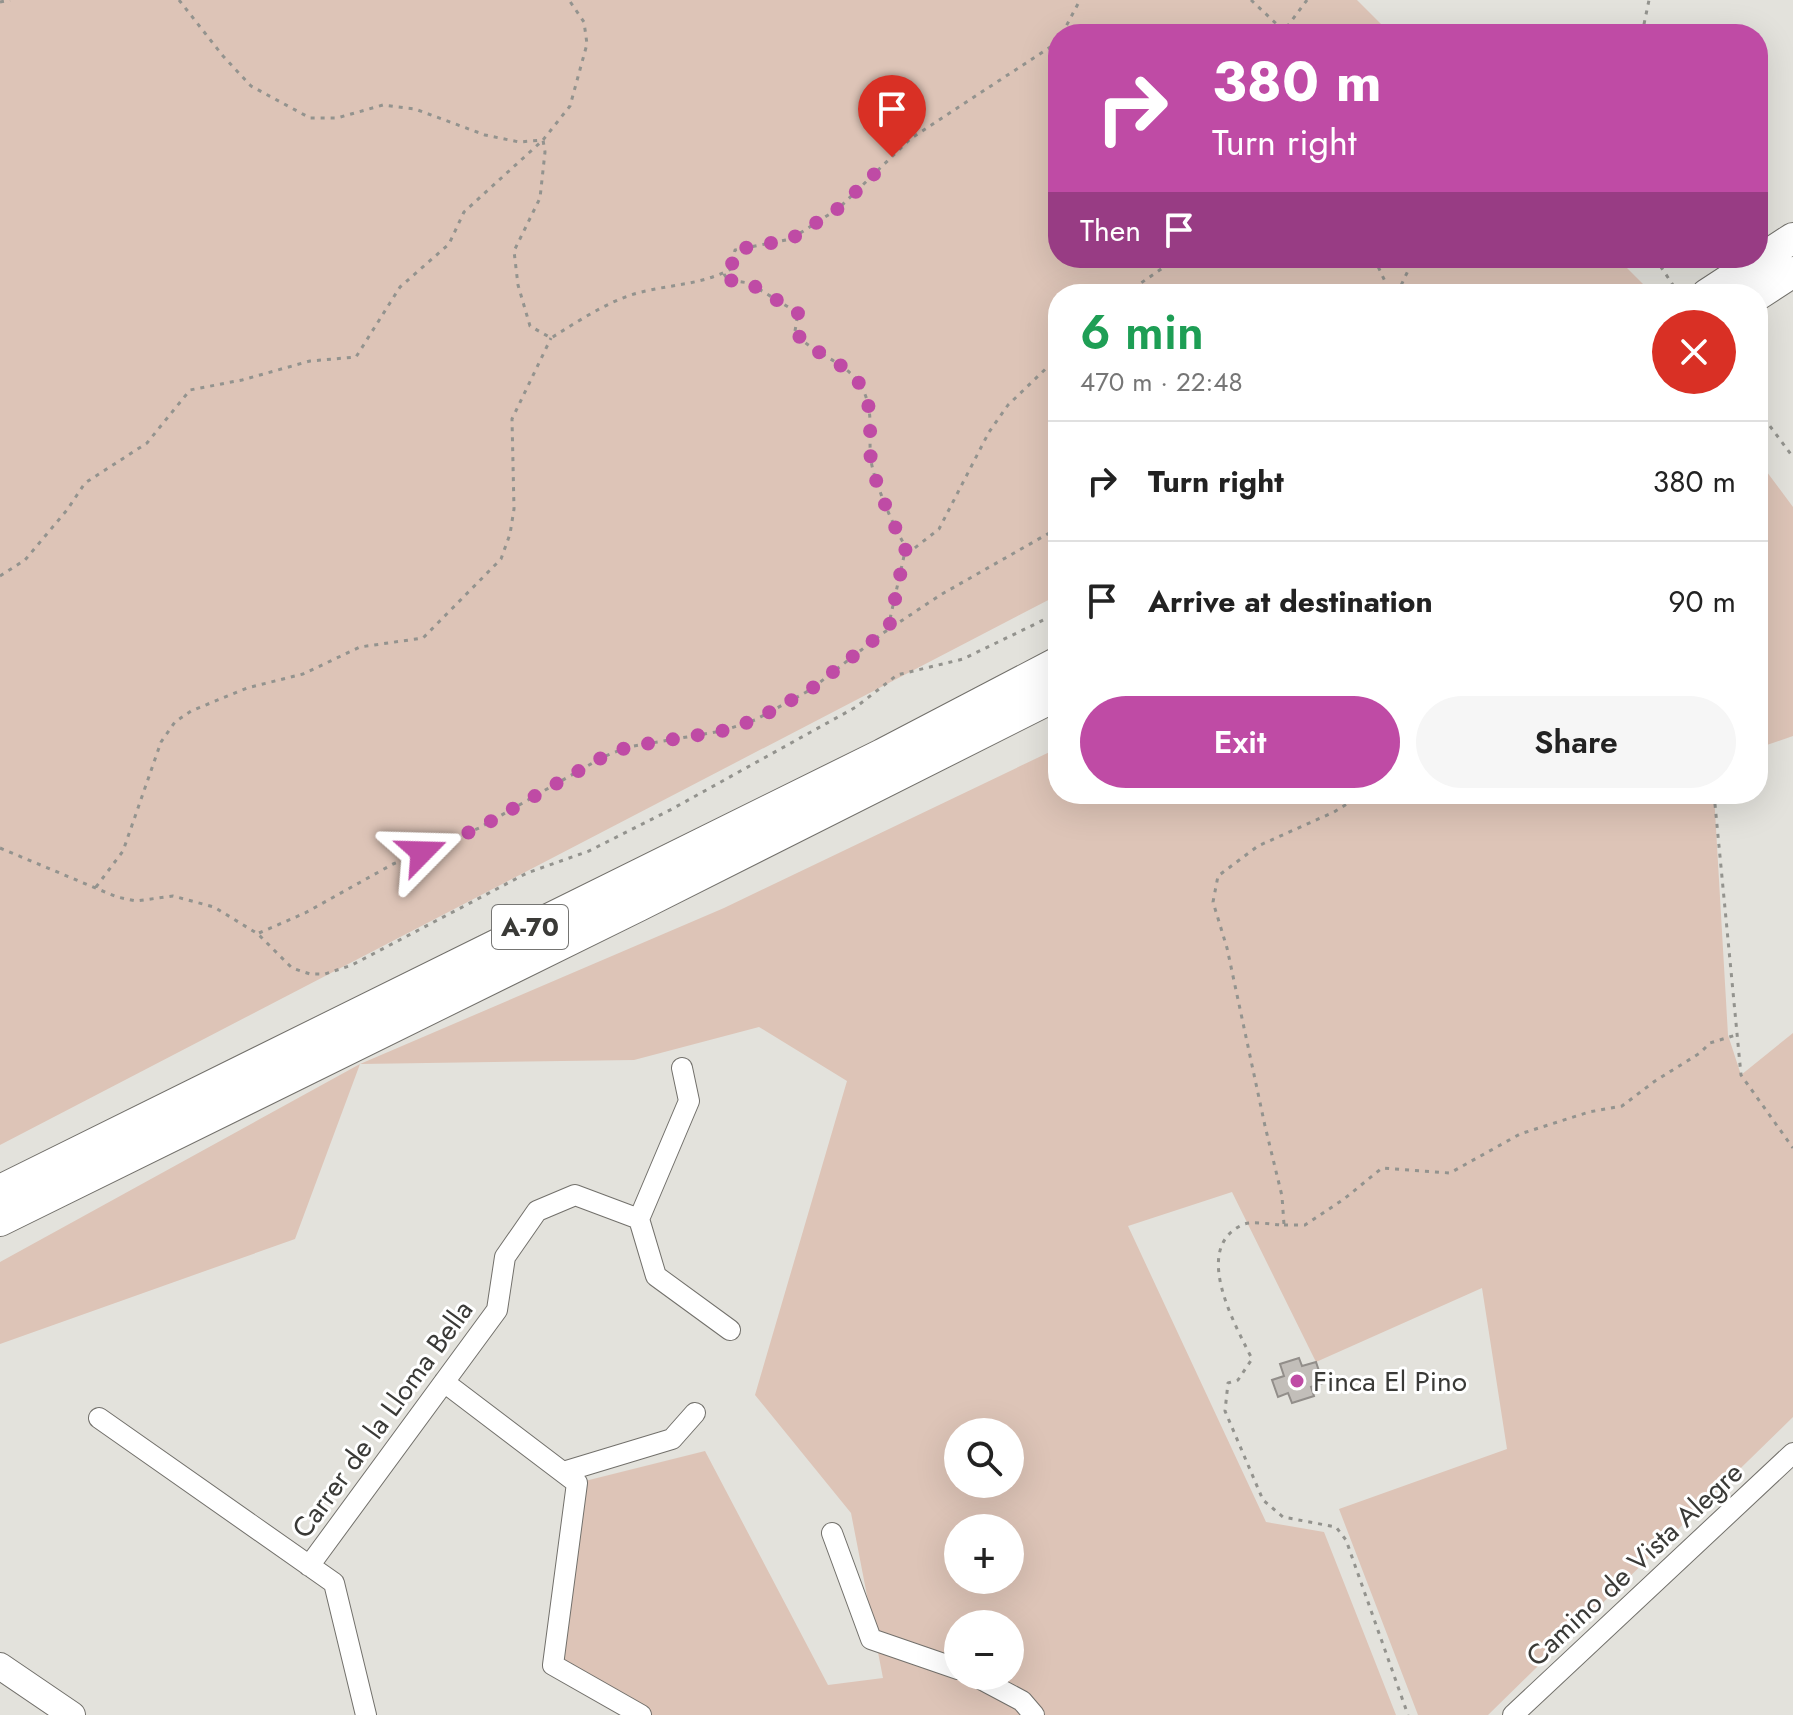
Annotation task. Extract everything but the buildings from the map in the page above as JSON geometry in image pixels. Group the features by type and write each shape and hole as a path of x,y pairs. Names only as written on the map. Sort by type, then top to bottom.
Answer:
{"highway":[{"path":"1768,254 1793,238"},
{"path":"1722,284 1747,268"},
{"path":"1768,288 1793,272"},
{"name":"A-70","path":"0,1190 934,728 1048,667"},
{"name":"A-70","path":"0,1221 1048,700"}],"main road":[{"path":"0,1666 72,1715"}],"street":[{"path":"682,1068 689,1101 639,1219 656,1276 730,1330"},
{"name":"Carrer de la Lloma Bella","path":"366,1715 334,1583 309,1566 497,1310 505,1257 537,1211 575,1195 639,1219"},
{"path":"444,1382 577,1483 553,1665 641,1715"},
{"path":"563,1472 672,1439 695,1413"},
{"path":"99,1418 309,1566"},
{"name":"Camino de Vista Alegre","path":"1513,1715 1793,1453"},
{"path":"832,1533 871,1639 944,1664"},
{"path":"1001,1690 1022,1701 1034,1715"}],"path":[{"path":"0,2 10,0"},
{"path":"179,0 251,86 310,118 337,118 383,105 415,109 485,135 519,142 543,140"},
{"path":"0,576 25,560 85,483 147,443 190,390 242,380 310,361 356,357 400,287 449,244 464,212 543,140 570,106 587,44 584,22 569,0"},
{"path":"1067,24 1080,0"},
{"path":"1251,0 1275,24"},
{"path":"1290,24 1307,0"},
{"path":"1644,24 1649,0"},
{"path":"95,888 123,851 161,742 175,722 191,711 247,688 303,674 360,647 423,638 501,559 510,534 514,509 512,419 551,338 592,313 633,294 711,280 731,269 735,250 791,239 839,208 910,139 1048,49"},
{"path":"543,140 545,152 540,198 514,251 518,285 530,326 551,338"},
{"path":"1139,284 1163,268"},
{"path":"258,934 305,913 393,864 479,828 603,757 628,747 722,731 755,720 810,690 889,628 906,547 895,527 871,461 871,418 864,392 837,361 801,340 795,331 798,313 749,283 728,280 724,273"},
{"path":"905,555 939,529 989,432 1008,405 1048,367"},
{"path":"1768,423 1793,457"},
{"path":"867,646 942,594 1048,534"},
{"path":"0,848 95,888 136,901 173,896 214,907 258,934 292,968 310,974 325,974 352,965 527,873 589,851 672,809 856,707 897,675 963,659 1048,618"},
{"path":"1284,1225 1282,1196 1227,948 1213,902 1218,876 1258,846 1347,804"},
{"path":"1715,804 1741,1075 1793,1148"},
{"path":"1408,1715 1346,1540 1336,1527 1283,1517 1263,1500 1225,1411 1228,1383 1238,1380 1252,1359 1221,1292 1219,1265 1227,1235 1244,1223 1305,1225 1382,1168 1450,1173 1520,1134 1589,1112 1622,1106 1710,1043 1736,1035"}],"shaded area":[{"path":"0,0 1357,0 1381,24 1048,24 1048,268 1627,268 1643,284 1048,284 1048,600 0,1145"},
{"path":"1768,473 1793,507 1793,736 1768,745"},
{"path":"1048,753 1048,804 1715,804 1728,1035 1741,1075 1793,1033 1793,1417 1488,1715 1418,1715 1339,1509 1507,1449 1482,1288 1316,1362 1232,1192 1128,1226 1266,1522 1324,1532 1396,1715 641,1715 553,1665 577,1483 705,1451 828,1685 883,1678 851,1513 755,1395 847,1081 759,1027 634,1060 360,1064 724,908"},
{"path":"360,1064 295,1239 0,1344 0,1262"}],"place":[{"name":"Finca El Pino","path":"1297,1381"}],"route":[{"path":"422,852 479,828 603,757 628,747 722,731 755,720 810,690 889,628 906,547 877,483 871,461 871,418 864,392 837,361 801,340 795,331 798,313 749,283 728,280 724,273 731,269 735,250 791,239 839,208 892,157"}]}
